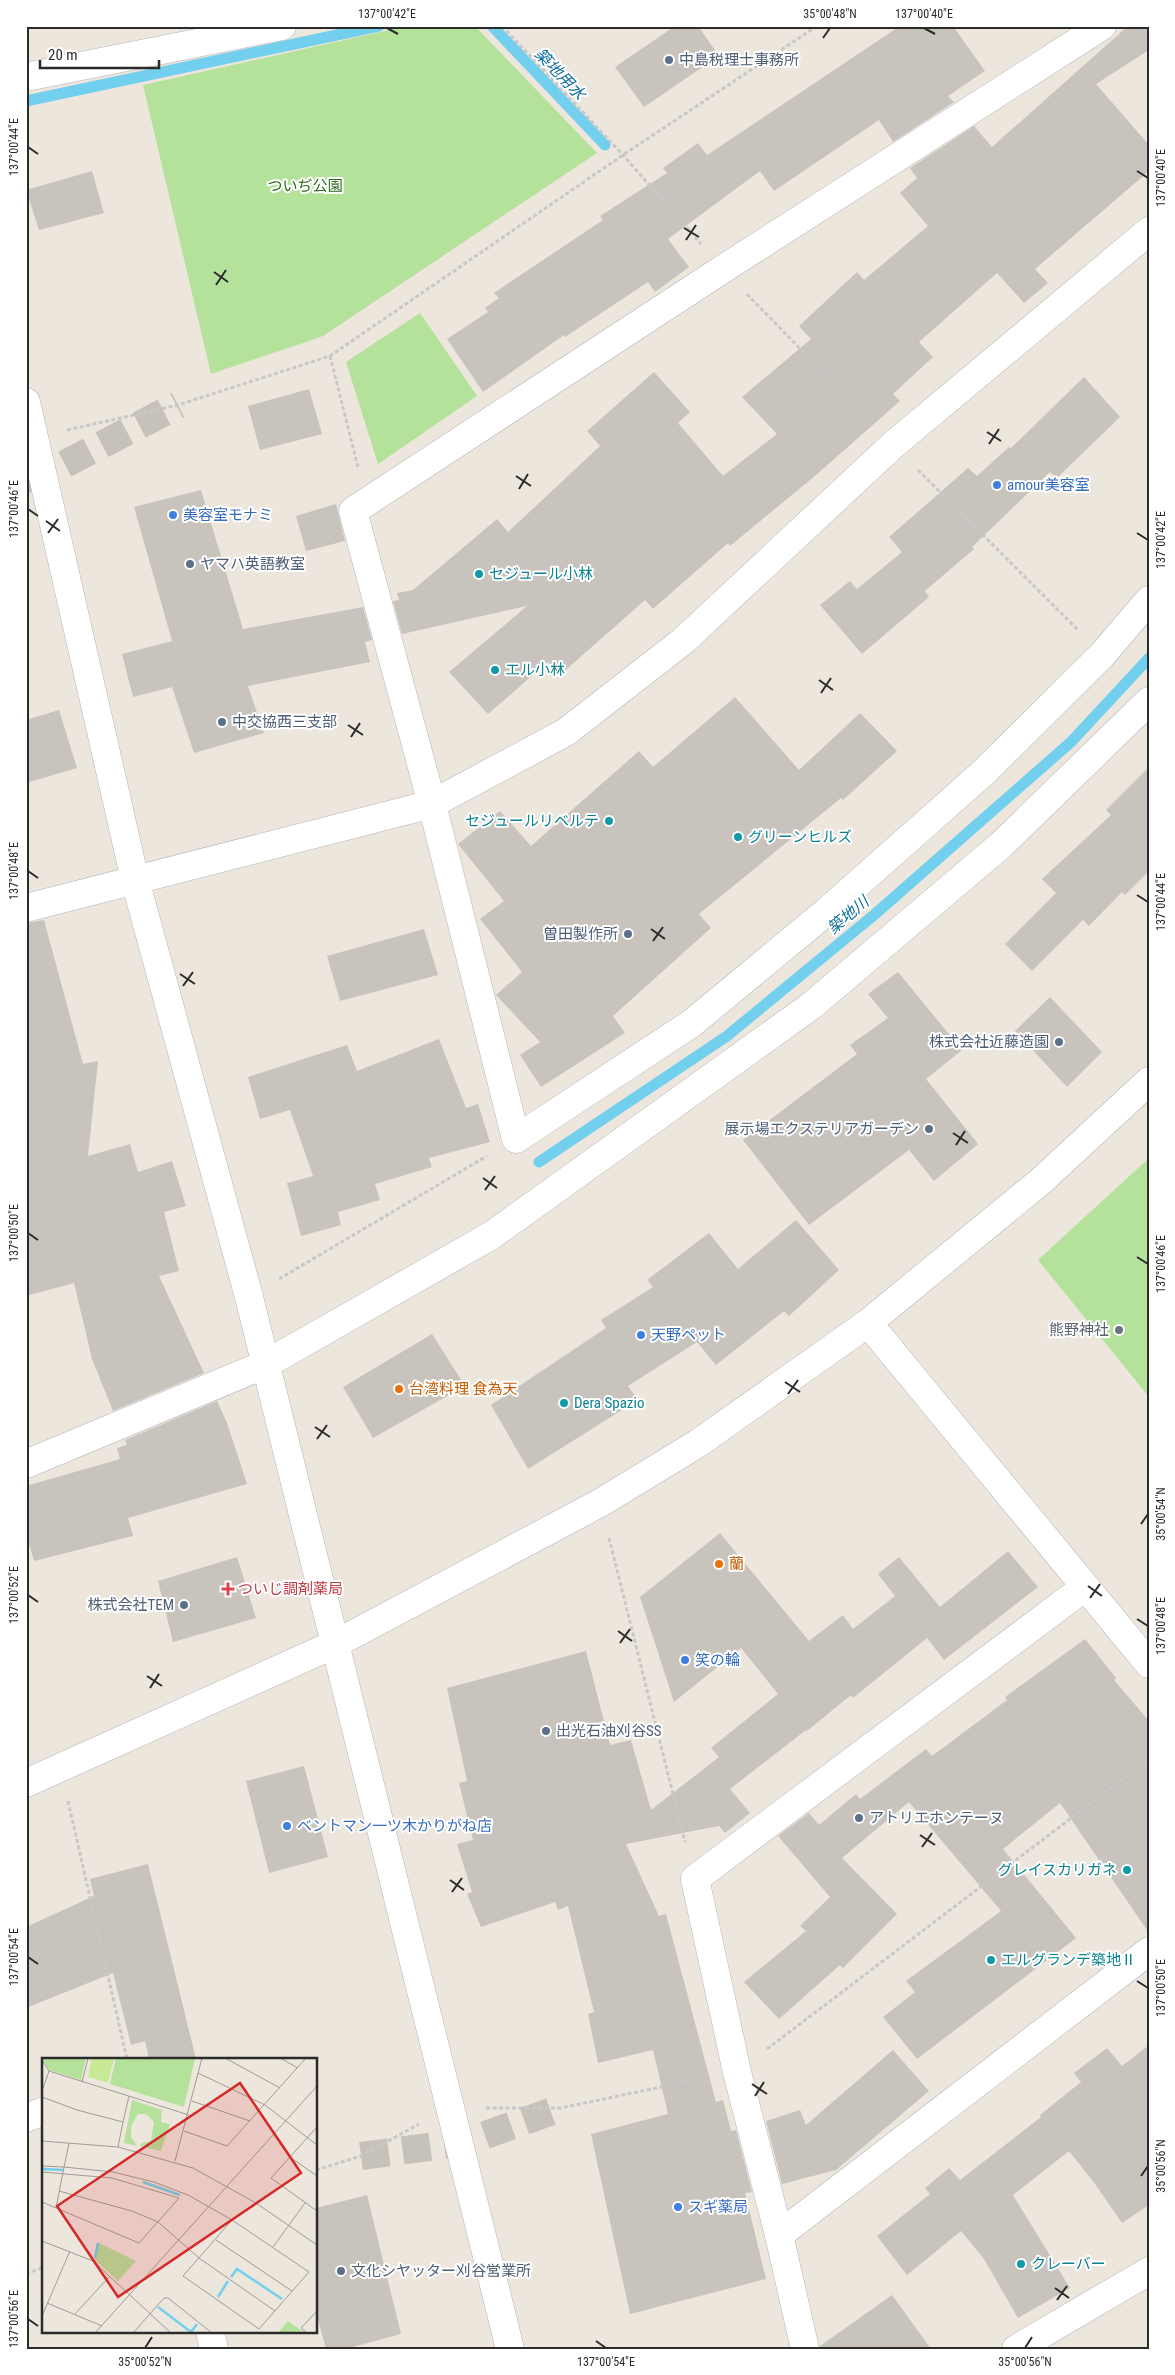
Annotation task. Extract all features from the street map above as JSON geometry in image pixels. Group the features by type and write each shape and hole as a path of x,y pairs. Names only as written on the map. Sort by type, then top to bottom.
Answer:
{"street":[{"path":"26,77 240,30 282,26"},
{"path":"1102,26 723,269 353,511 432,804 516,1140 692,1023 826,912 984,772 1102,655 1149,600"},
{"path":"26,908 432,804 566,732 683,641 893,446 1149,231"},
{"path":"26,402 36,437 135,880 249,1297 510,2349"},
{"path":"26,1464 266,1364 492,1235 811,1006 1001,845 1149,701"},
{"path":"26,1783 335,1644 600,1503 697,1444 868,1322 1041,1181 1149,1081"},
{"path":"868,1322 1149,1664"},
{"path":"805,2349 779,2235 737,2072 694,1879 1084,1587"},
{"path":"779,2235 1149,1951"},
{"path":"26,2118 42,2112"},
{"path":"1016,2349 1149,2271"},
{"path":"210,2332 214,2349"}],"path":[{"path":"502,26 623,155 723,269 893,446 1102,655"},
{"path":"36,437 178,405 330,356 623,155 817,26"},
{"path":"330,356 367,502"},
{"path":"249,1297 516,1140"},
{"path":"600,1503 694,1879"},
{"path":"561,2108 737,2072 1149,1758"},
{"path":"60,1768 126,2058"},
{"path":"318,2169 360,2156"},
{"path":"26,2274 42,2268"}],"green space":[{"name":"ついぢ公園","path":"407,26 475,26 597,153 323,336 211,374 143,85"},
{"path":"420,313 477,396 378,464 346,362"},
{"name":"熊野神社","path":"1149,1158 1149,1397 1038,1260"}],"building":[{"path":"675,26 698,26 719,56 644,107 615,67"},
{"path":"900,26 953,26 985,71 948,96 954,102 893,142 879,120 774,191 760,171 668,239 689,267 655,292 648,282 565,337 564,335 483,392 447,339 488,312 485,308 499,298 494,293 603,220 600,216 667,173 663,168 698,143 707,155"},
{"path":"1128,26 1149,26 1149,50 1096,84 1149,145 1149,171 1035,269 1048,283 1024,303 997,273 919,342 933,357 893,394 900,401 816,475 730,546 728,543 653,609 645,600 560,675 548,662 488,714 449,672 527,606 402,634 393,601 399,600 397,593 413,590 497,519 508,532 600,446 587,431 654,372 690,412 678,423 723,476 777,434 742,397 811,339 799,326 857,272 864,280 928,226 900,193 917,178 910,168 974,126 992,147"},
{"path":"92,171 104,213 39,230 26,190"},
{"path":"1084,377 1120,417 1057,478 1050,472 972,547 974,549 925,591 929,597 862,654 820,605 850,581 857,589 902,552 889,537 968,468 977,476 1009,447 1010,449"},
{"path":"309,389 322,434 260,450 248,406"},
{"path":"201,490 243,629 363,607 372,640 365,642 370,662 248,686 264,733 194,753 172,687 133,697 122,654 172,641 134,507"},
{"path":"336,504 345,541 306,551 296,516"},
{"path":"735,697 799,770 860,713 897,751 843,800 841,798 699,914 711,928 613,1016 625,1033 541,1087 520,1055 540,1042 496,995 522,972 480,919 504,901 458,844 500,811 531,846 639,751 653,767"},
{"path":"59,710 77,768 26,783 26,720"},
{"path":"1149,767 1149,871 1125,895 1122,892 1089,926 1083,920 1032,971 1005,944 1056,893 1042,879 1111,815 1106,810"},
{"path":"44,920 83,1064 98,1061 88,1156 130,1144 138,1172 172,1161 186,1206 164,1212 179,1271 159,1276 204,1373 113,1411 92,1359 74,1283 26,1296 26,923"},
{"path":"424,929 438,975 340,1001 327,956"},
{"path":"898,972 962,1050 926,1079 978,1144 934,1181 909,1150 809,1225 743,1140 857,1054 850,1045 888,1018 868,994"},
{"name":"株式会社近藤造園","path":"1050,997 1102,1052 1067,1087 1015,1031"},
{"path":"439,1039 466,1108 478,1104 490,1142 429,1158 432,1167 375,1184 380,1200 338,1212 341,1225 301,1236 287,1183 313,1176 290,1110 260,1119 248,1077 347,1045 357,1071"},
{"path":"796,1220 839,1270 789,1316 784,1311 716,1365 697,1342 628,1386 638,1400 528,1469 491,1405 606,1328 601,1320 653,1287 647,1280 709,1233 738,1269"},
{"path":"432,1334 465,1386 373,1438 343,1387"},
{"path":"217,1401 227,1423 247,1484 128,1518 133,1536 34,1561 26,1533 26,1486 120,1459 117,1448 127,1445 125,1440"},
{"path":"720,1533 809,1641 843,1615 853,1629 895,1596 878,1574 899,1557 940,1607 1008,1551 1038,1587 944,1660 927,1638 853,1698 851,1695 730,1789 750,1813 725,1833 719,1826 626,1844 659,1916 666,1914 716,2102 723,2100 731,2131 736,2130 752,2192 745,2193 766,2279 630,2314 591,2134 668,2114 653,2050 598,2063 588,2014 594,2012 568,1906 558,1910 555,1902 481,1927 467,1894 472,1892 457,1844 473,1840 459,1783 467,1781 447,1688 586,1651 610,1745 631,1740 651,1810 719,1757 711,1748 778,1694 741,1648 674,1702 640,1597"},
{"path":"237,1557 256,1618 173,1642 158,1581"},
{"path":"1085,1639 1116,1678 1114,1680 1149,1721 1149,1933 1060,1803 1003,1849 1076,1938 917,2059 883,2017 915,1992 906,1981 1001,1911 909,1802 842,1858 897,1914 843,1968 840,1965 779,2019 744,1982 806,1931 800,1926 830,1897 778,1836 809,1813 819,1825 856,1794 860,1799 926,1749 932,1756 1007,1700 1005,1697"},
{"path":"304,1766 328,1857 269,1873 246,1781"},
{"path":"148,1864 196,2058 149,2058 145,2041 131,2045 113,1973 26,2008 26,1927 94,1896 90,1879"},
{"path":"1149,2045 1149,2205 1122,2223 1069,2151 1013,2195 1070,2288 1018,2318 984,2259 961,2231 907,2275 877,2236 930,2194 925,2188 949,2168 960,2180 1041,2117 1040,2115 1081,2082 1074,2073 1107,2048 1122,2066"},
{"path":"893,2050 929,2091 836,2170 782,2184 766,2121 800,2110 806,2125"},
{"path":"367,2195 401,2334 345,2349 326,2349 318,2319 318,2207"},
{"path":"892,2295 931,2349 820,2349 820,2346"}],"waterway":[{"name":"築地用水","path":"26,101 379,26"},
{"name":"築地用水","path":"492,26 605,145"},
{"name":"築地川","path":"539,1162 727,1036 874,915 1071,742 1149,658"}],"tunnel":[{"path":"26,479 42,476 178,405"},
{"path":"361,2156 466,2142 561,2108"}],"place":[{"name":"中島税理士事務所","path":"669,60"},
{"name":"amour美容室","path":"997,485"},
{"name":"美容室モナミ","path":"173,515"},
{"name":"ヤマハ英語教室","path":"190,564"},
{"name":"セジュール小林","path":"479,574"},
{"name":"エル小林","path":"495,670"},
{"name":"中交協西三支部","path":"222,722"},
{"name":"セジュールリベルテ","path":"609,821"},
{"name":"グリーンヒルズ","path":"738,837"},
{"name":"曽田製作所","path":"628,934"},
{"name":"株式会社近藤造園","path":"1059,1042"},
{"name":"展示場エクステリアガーデン","path":"929,1129"},
{"name":"熊野神社","path":"1119,1330"},
{"name":"天野ペット","path":"641,1335"},
{"name":"台湾料理 食為天","path":"399,1389"},
{"name":"Dera Spazio","path":"564,1403"},
{"name":"蘭","path":"719,1564"},
{"name":"ついじ調剤薬局","path":"228,1589"},
{"name":"株式会社TEM","path":"184,1605"},
{"name":"笑の輪","path":"685,1660"},
{"name":"出光石油刈谷SS","path":"546,1731"},
{"name":"アトリエホンテーヌ","path":"859,1818"},
{"name":"ベントマン一ツ木かりがね店","path":"287,1826"},
{"name":"グレイスカリガネ","path":"1127,1870"},
{"name":"エルグランデ築地Ⅱ","path":"991,1960"},
{"name":"スギ薬局","path":"678,2207"},
{"name":"クレーバー","path":"1021,2264"},
{"name":"文化シヤッター刈谷営業所","path":"341,2271"}]}
